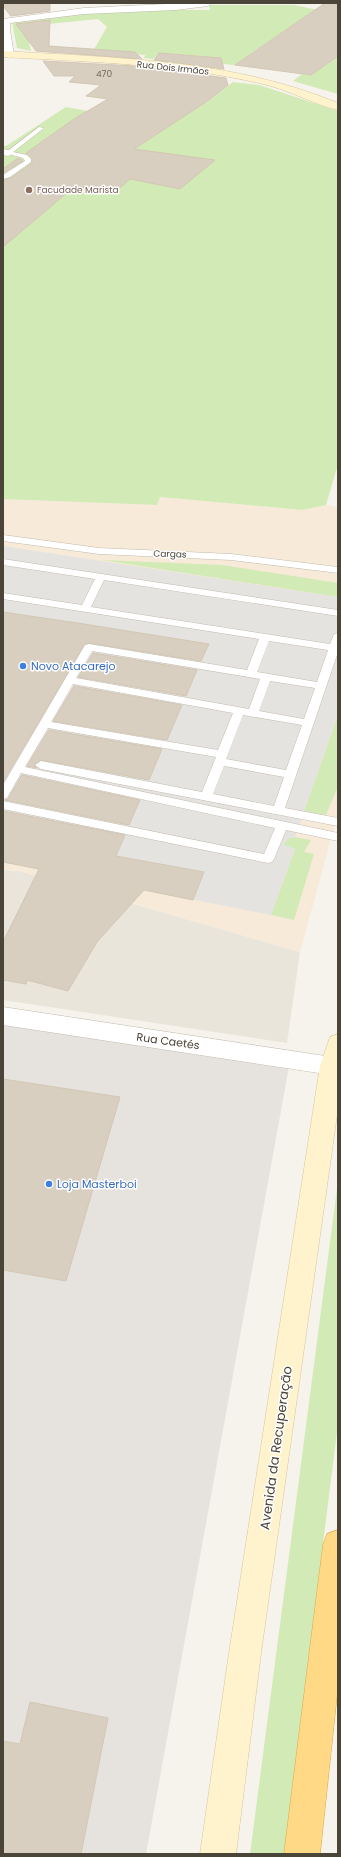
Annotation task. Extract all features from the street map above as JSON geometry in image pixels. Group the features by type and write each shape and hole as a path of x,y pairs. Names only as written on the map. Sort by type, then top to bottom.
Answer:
{"highway":[{"path":"302,1854 338,1545"}],"main road":[{"name":"Rua Dois Irmãos","path":"6,54 143,64 239,76 273,84 338,107"},
{"name":"Avenida da Recuperação","path":"218,1854 247,1645 335,1054"}],"street":[{"path":"6,54 5,19 84,11 208,3"},
{"name":"Rua Caetés","path":"3,1016 335,1054"}],"lane":[{"path":"5,154 41,128"},
{"path":"3,177 8,176 28,162 28,159 24,156 5,154"},
{"name":"Cargas","path":"3,538 99,552 231,557 338,570"},
{"path":"3,562 338,613"},
{"path":"85,609 101,577"},
{"path":"3,596 334,648"},
{"path":"278,811 338,636"},
{"path":"250,674 265,637"},
{"path":"3,795 90,647 320,686"},
{"path":"253,713 266,676"},
{"path":"70,680 307,723"},
{"path":"206,797 239,711"},
{"path":"45,724 221,758 290,774"},
{"path":"21,766 206,797 338,822"},
{"path":"21,766 338,837"},
{"path":"3,805 268,859 282,825"}],"shaded area":[{"path":"160,497 302,510 326,505 338,507 338,813 300,952 19,871 3,870 3,499 157,505"},
{"path":"3,546 338,597 338,715 295,837 289,838 283,844 295,849 271,915 3,862"},
{"path":"3,870 19,871 300,952 287,1043 3,1000"},
{"path":"3,1025 290,1061 146,1854 3,1854"}],"green space":[{"path":"209,5 294,5 313,9 338,10 338,21 305,17 246,57 257,68 193,60 195,56 159,53 153,59 144,58 145,55 93,51 107,27 98,19 38,25 28,39 31,51 17,48 12,22 70,14 156,10 210,10"},
{"path":"338,23 338,94 293,81 302,74 311,75 337,57"},
{"path":"233,82 259,85 338,111 338,464 326,505 302,510 160,497 157,505 3,499 3,146 6,146 66,107 99,113 163,96 206,103"},
{"path":"102,560 222,565 338,583 338,597"},
{"path":"338,715 338,786 326,815 304,811"},
{"path":"295,837 311,840 304,852 314,854 294,920 271,915 295,849 282,845 289,838"},
{"path":"338,1181 338,1424 284,1854 250,1854"}],"building":[{"path":"3,3 50,3 50,11 11,16 3,6"},
{"path":"325,3 338,3 338,56 311,75 235,65"},
{"path":"50,20 49,46 135,52 142,59 36,51 16,24"},
{"path":"159,53 221,58 224,69 154,60"},
{"path":"43,61 134,66 226,78 228,85 209,100 134,149 215,160 180,189 130,179 115,192 75,186 3,247 3,180 11,178 32,163 32,158 26,153 74,119 108,99 86,96 101,85 69,82 75,76 54,76"},
{"path":"18,158 23,161 3,173 3,169"},
{"path":"3,612 209,644 201,661 89,643 85,644 3,782"},
{"path":"93,653 197,670 186,696 78,677"},
{"path":"74,686 182,705 167,740 53,721"},
{"path":"49,730 162,749 149,780 41,760 34,765 37,768 27,766"},
{"path":"22,775 140,800 129,825 5,800 8,799"},
{"path":"3,811 125,835 116,856 204,872 193,900 144,890 97,942 68,991 27,980 26,984 3,980 3,942 39,869 3,862"},
{"name":"Loja Masterboi","path":"3,1079 120,1097 66,1281 3,1270"},
{"path":"30,1702 108,1718 81,1854 3,1854 3,1741 20,1744"}],"place":[{"name":"Facudade Marista","path":"29,190"},
{"name":"Novo Atacarejo","path":"23,666"},
{"name":"Loja Masterboi","path":"49,1184"}]}
